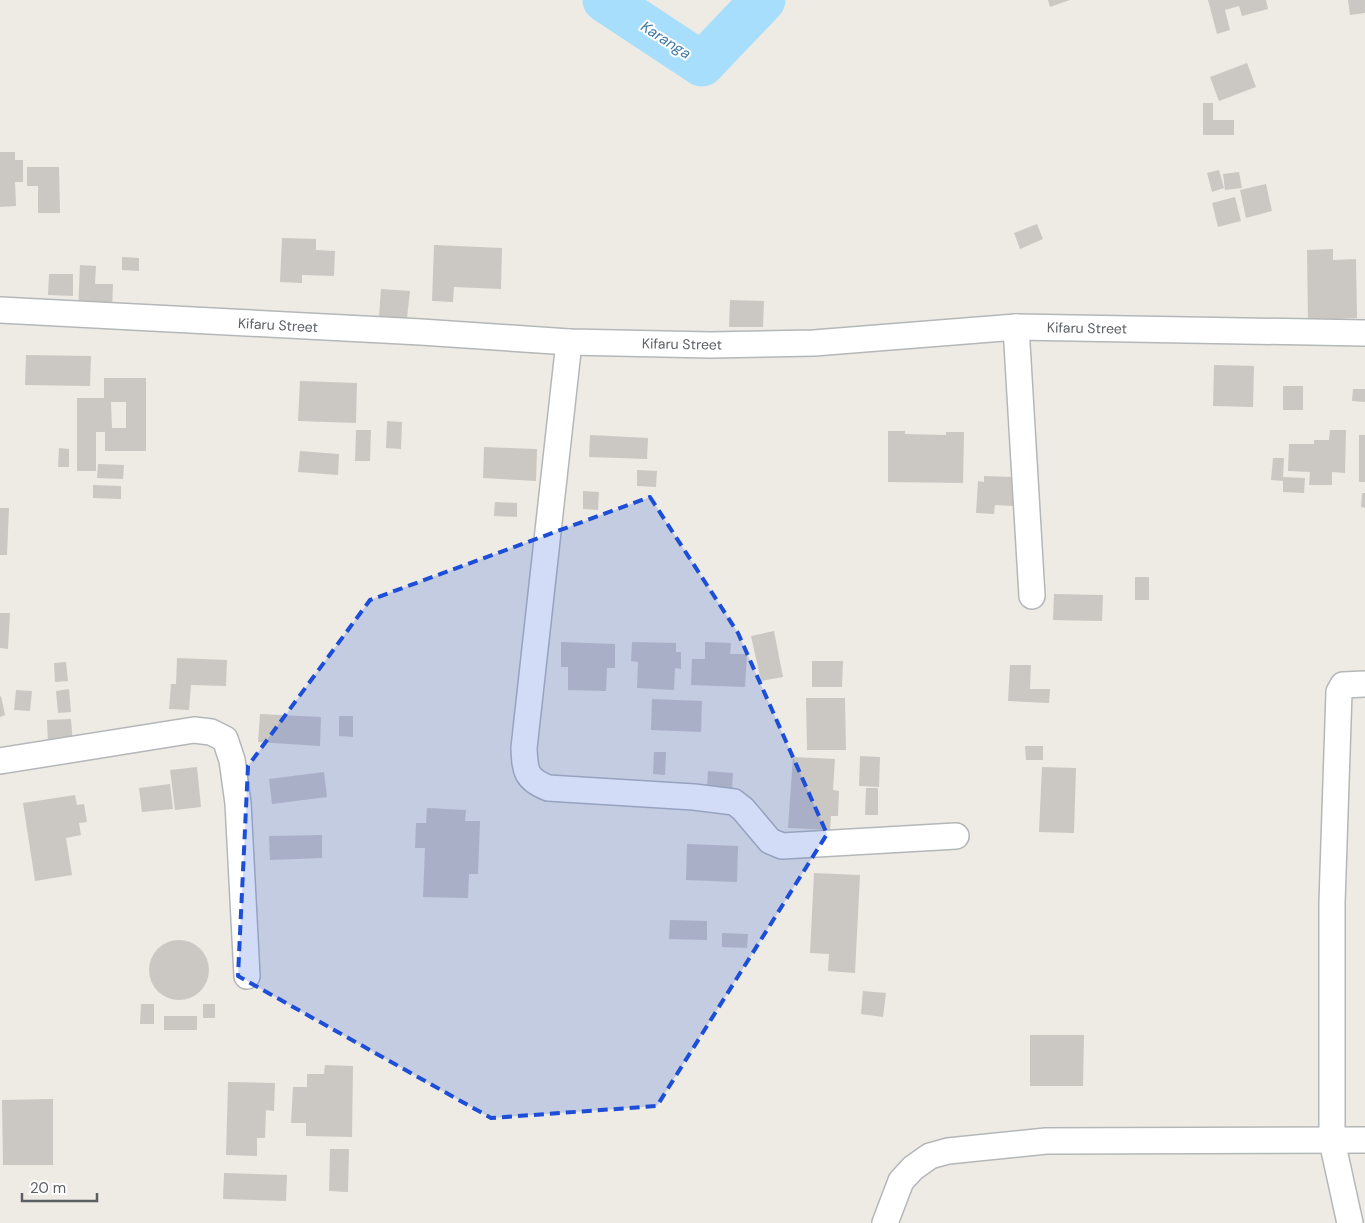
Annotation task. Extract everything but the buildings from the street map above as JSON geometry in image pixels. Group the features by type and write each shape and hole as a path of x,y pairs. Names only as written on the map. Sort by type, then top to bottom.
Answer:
{"street":[{"name":"Kifaru Street","path":"0,310 421,332 568,342 710,345 814,343 1016,327 1365,333"},
{"path":"1016,327 1032,596"},
{"path":"568,342 524,748 528,776 535,783 548,788 694,797 734,802 743,809 770,842 782,846 956,836"},
{"path":"1350,1223 1332,1141 1332,902 1339,692 1343,685 1365,684"},
{"path":"0,761 194,730 211,732 225,739 232,760 238,803 247,976"},
{"path":"885,1223 901,1181 913,1168 930,1156 948,1152 1046,1141 1365,1140"}],"highlighted area":[{"path":"650,497 738,633 827,834 657,1106 491,1118 238,976 248,766 370,600"}],"waterway":[{"name":"Karanga","path":"605,0 702,64 763,0"}]}
